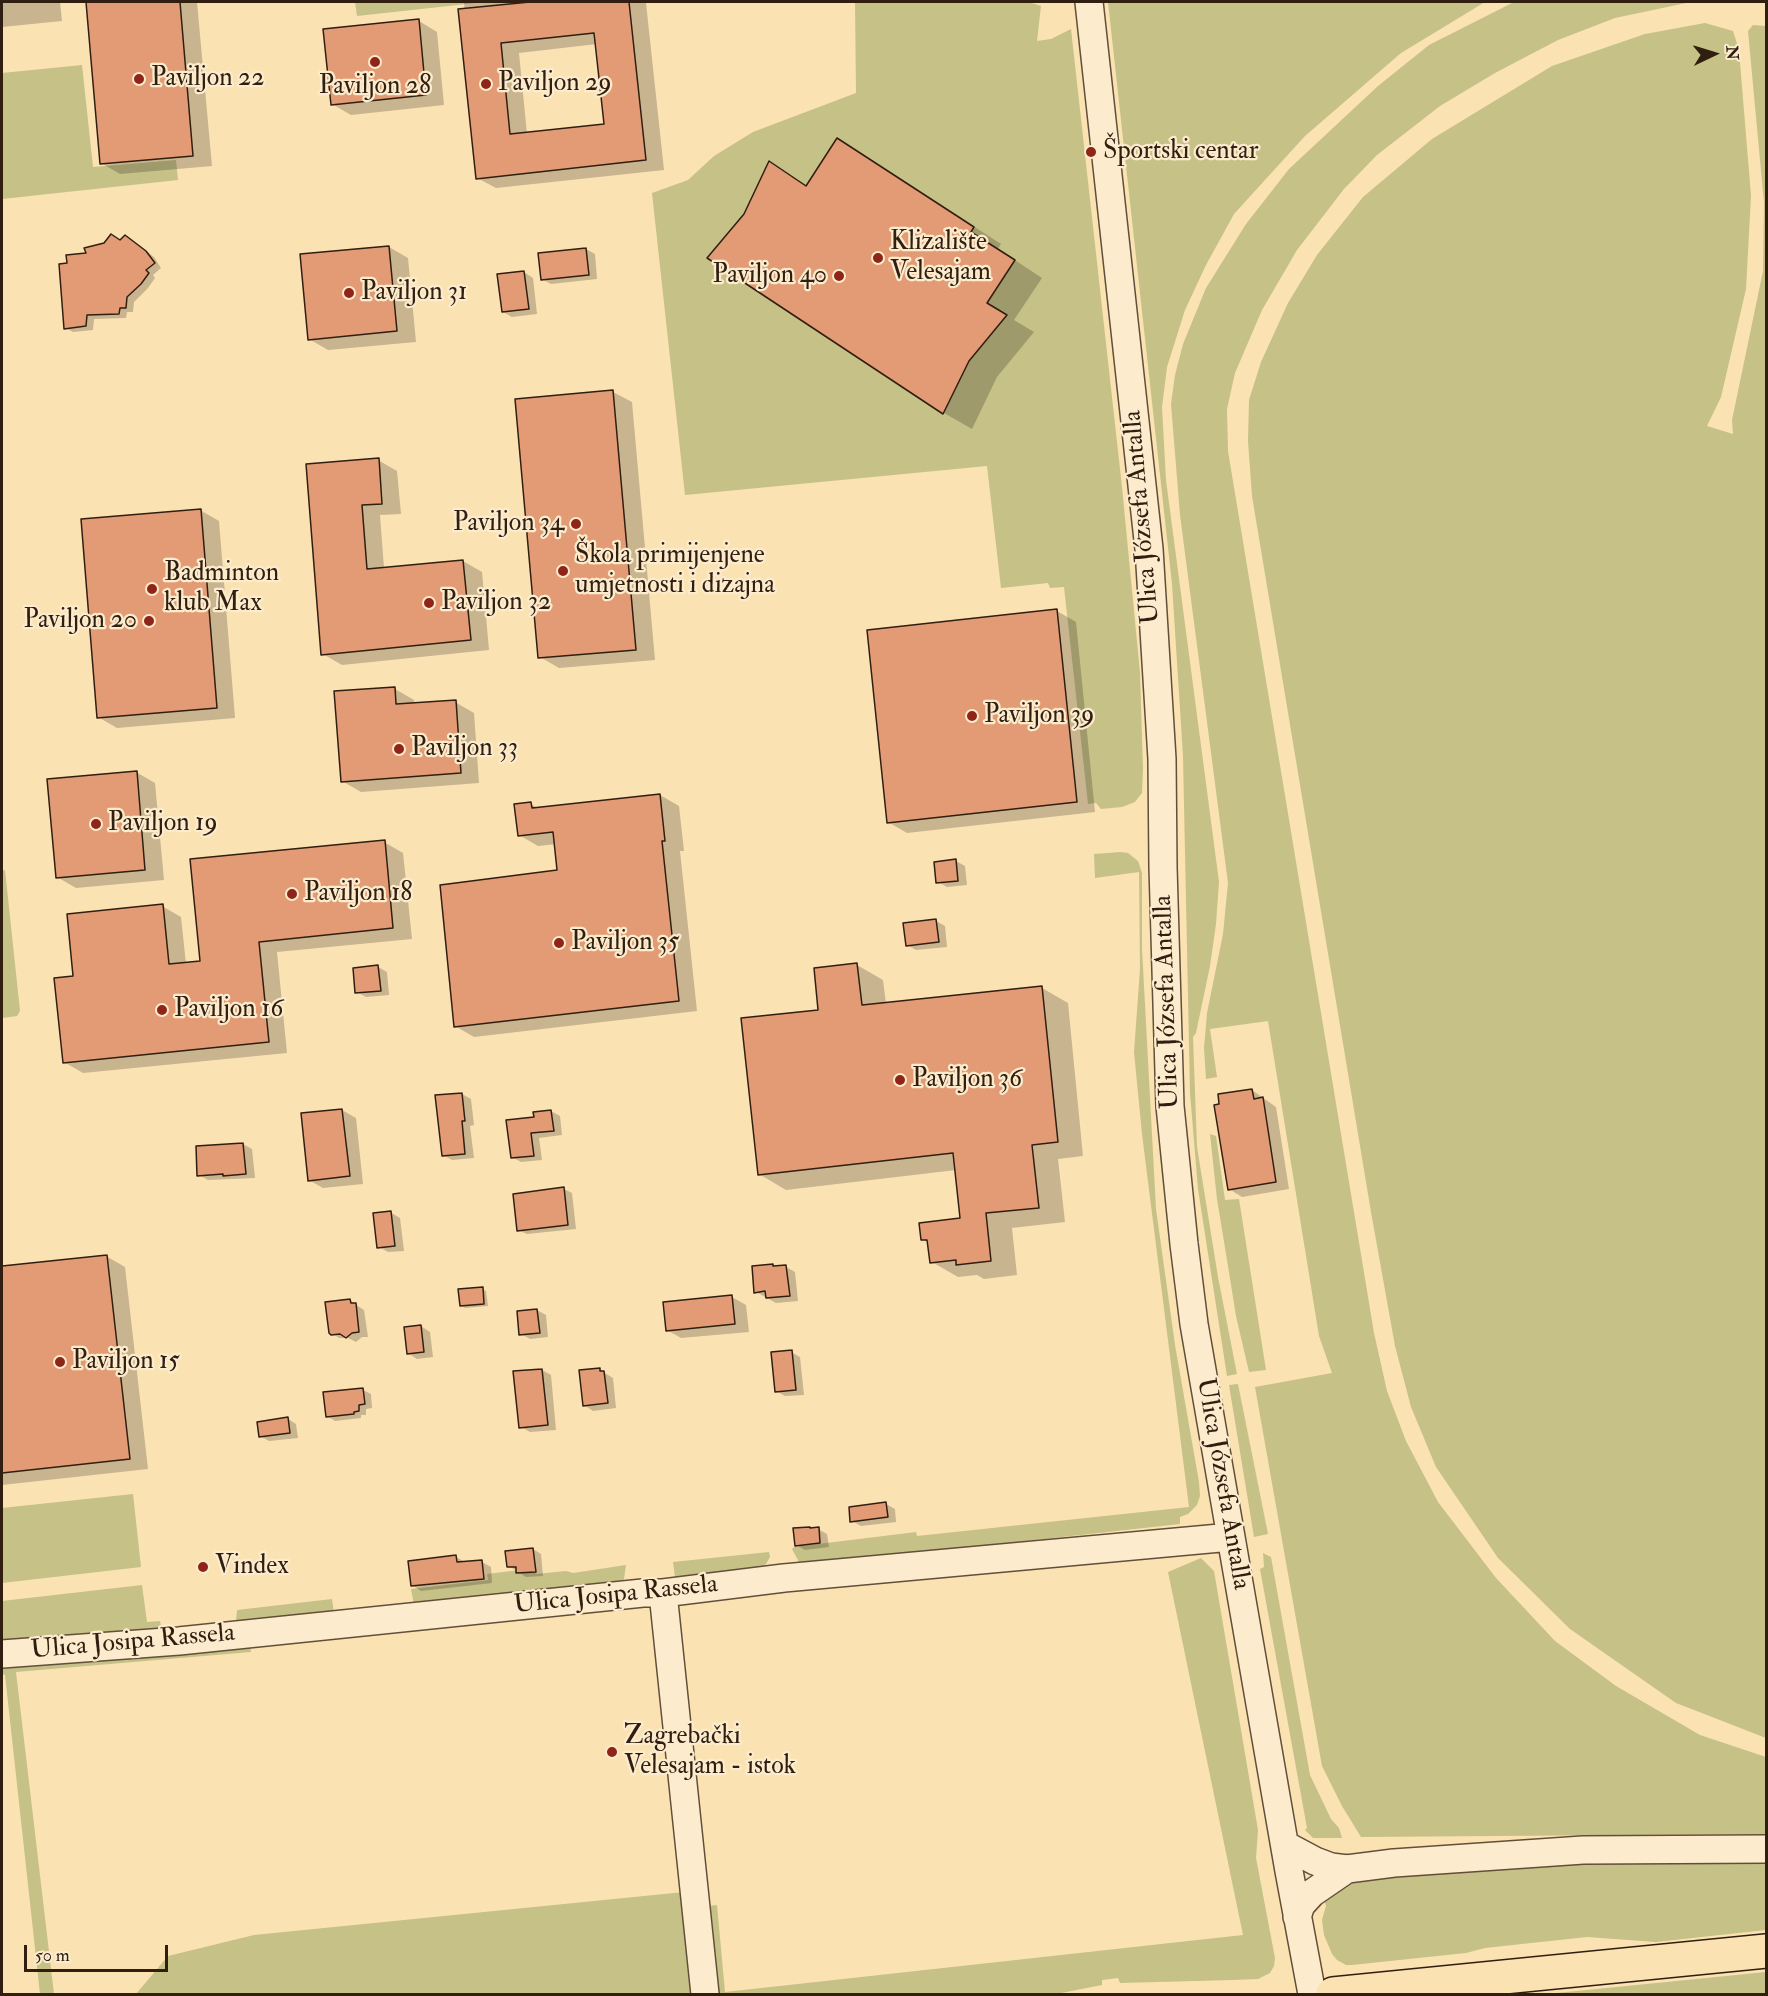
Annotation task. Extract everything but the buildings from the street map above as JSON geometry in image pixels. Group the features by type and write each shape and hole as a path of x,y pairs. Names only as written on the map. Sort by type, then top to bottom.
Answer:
{"main road":[{"path":"1333,1995 1767,1951"}],"street":[{"name":"Ulica Józsefa Antalla","path":"1089,2 1149,549 1162,759 1171,1117 1194,1324 1312,1995"},
{"name":"Ulica Josipa Rassela","path":"2,1654 189,1640 643,1593 663,1593 784,1578 1231,1536"},
{"path":"663,1593 705,1995"},
{"path":"1285,1845 1315,1861 1331,1867 1347,1869 1394,1863 1583,1850 1767,1849"},
{"path":"1297,1917 1301,1905 1312,1893 1347,1869"}],"shaded area":[{"path":"355,2 485,2 357,16"},
{"name":"Klizalište Velesajam","path":"855,2 1029,2 1041,6 1037,41 1051,39 1071,29 1122,487 1140,673 1142,793 1135,802 1122,807 1101,809 1096,803 1088,804 1064,587 1050,588 1048,583 1001,588 987,466 685,495 652,193 688,180 714,156 753,132 856,93"},
{"path":"1108,2 1485,2 1401,53 1305,136 1234,214 1185,310 1167,367 1162,407 1166,480 1219,882 1210,966 1196,1033 1193,1037 1197,1147 1218,1277 1237,1374 1227,1376 1198,1189 1190,1093 1183,756 1172,584"},
{"path":"1514,2 1691,2 1615,18 1558,40 1495,73 1440,106 1377,155 1344,189 1297,250 1262,310 1235,373 1227,409 1228,451 1374,1333 1387,1391 1406,1441 1438,1502 1496,1578 1555,1641 1616,1686 1700,1735 1766,1757 1766,1834 1361,1837 1322,1766 1255,1387 1332,1373 1319,1336 1268,1021 1210,1029 1217,1077 1206,1079 1204,1048 1207,1013 1223,934 1228,883 1180,515 1171,404 1183,344 1206,288 1246,224 1289,169 1378,86 1429,45"},
{"path":"1705,23 1733,31 1739,50 1751,196 1746,289 1721,397 1707,426 1733,434 1732,420 1763,271 1764,203 1748,31 1753,25 1766,26 1766,1738 1676,1703 1570,1629 1498,1558 1436,1467 1411,1407 1395,1346 1371,1212 1252,496 1248,441 1249,400 1261,362 1288,303 1317,255 1363,197 1432,139 1552,66 1645,34"},
{"path":"82,65 93,167 176,160 178,180 2,199 2,73"},
{"path":"1128,853 1138,861 1142,873 1142,949 1156,1209 1175,1345 1199,1482 1200,1496 1197,1505 1188,1514 1180,1517 1180,1524 809,1565 799,1562 792,1549 794,1547 916,1532 917,1536 1189,1507 1142,1134 1134,1052 1140,969 1139,872 1095,878 1094,854"},
{"path":"5,870 20,1011 17,1016 2,1018 2,871"},
{"path":"1210,1134 1216,1136 1225,1200 1239,1199 1266,1370 1249,1372 1236,1316 1217,1199"},
{"path":"1238,1384 1268,1534 1254,1537 1229,1385"},
{"path":"133,1494 141,1567 2,1583 2,1508"},
{"path":"769,1552 770,1557 760,1569 675,1577 673,1562"},
{"path":"1263,1553 1271,1557 1310,1775 1331,1819 1339,1828 1342,1838 1313,1838 1305,1830 1307,1828 1260,1569 1264,1567"},
{"path":"1201,1558 1214,1571 1258,1830 1256,1858 1275,1958 1270,1973 1258,1979 1233,1980 1120,1983 1118,1978 1102,1980 1102,1985 1056,1994 714,1994 705,1906 717,1905 725,1992 1243,1935 1168,1572"},
{"path":"626,1565 621,1584 414,1605 411,1589 488,1580 487,1574 535,1568 536,1574 566,1571 573,1573"},
{"path":"142,1585 147,1622 160,1621 162,1631 2,1642 2,1601"},
{"path":"332,1599 334,1613 240,1623 236,1621 237,1610"},
{"path":"250,1646 251,1652 16,1672 54,1994 40,1994 2,1663"},
{"path":"1612,1857 1766,1857 1766,1930 1656,1942 1587,1937 1352,1965 1346,1965 1337,1960 1324,1935 1322,1920 1326,1906 1323,1896 1338,1886 1353,1881 1399,1871"},
{"path":"684,1892 697,1994 136,1994 168,1956 254,1935"},
{"path":"1766,1972 1766,1994 1547,1994"}],"place":[{"name":"Paviljon 28","path":"375,62"},
{"name":"Paviljon 22","path":"139,79"},
{"name":"Paviljon 29","path":"486,84"},
{"name":"Športski centar","path":"1091,152"},
{"name":"Klizalište Velesajam","path":"878,258"},
{"name":"Paviljon 40","path":"839,276"},
{"name":"Paviljon 31","path":"349,293"},
{"name":"Paviljon 34","path":"576,524"},
{"name":"Škola primijenjene umjetnosti i dizajna","path":"563,571"},
{"name":"Badminton klub Max","path":"152,589"},
{"name":"Paviljon 32","path":"429,603"},
{"name":"Paviljon 20","path":"149,621"},
{"name":"Paviljon 39","path":"972,716"},
{"name":"Paviljon 33","path":"399,749"},
{"name":"Paviljon 19","path":"96,824"},
{"name":"Paviljon 18","path":"292,894"},
{"name":"Paviljon 35","path":"559,943"},
{"name":"Paviljon 16","path":"162,1010"},
{"name":"Paviljon 36","path":"900,1080"},
{"name":"Paviljon 15","path":"60,1362"},
{"name":"Vindex","path":"203,1567"},
{"name":"Zagrebački Velesajam - istok","path":"612,1752"}]}
